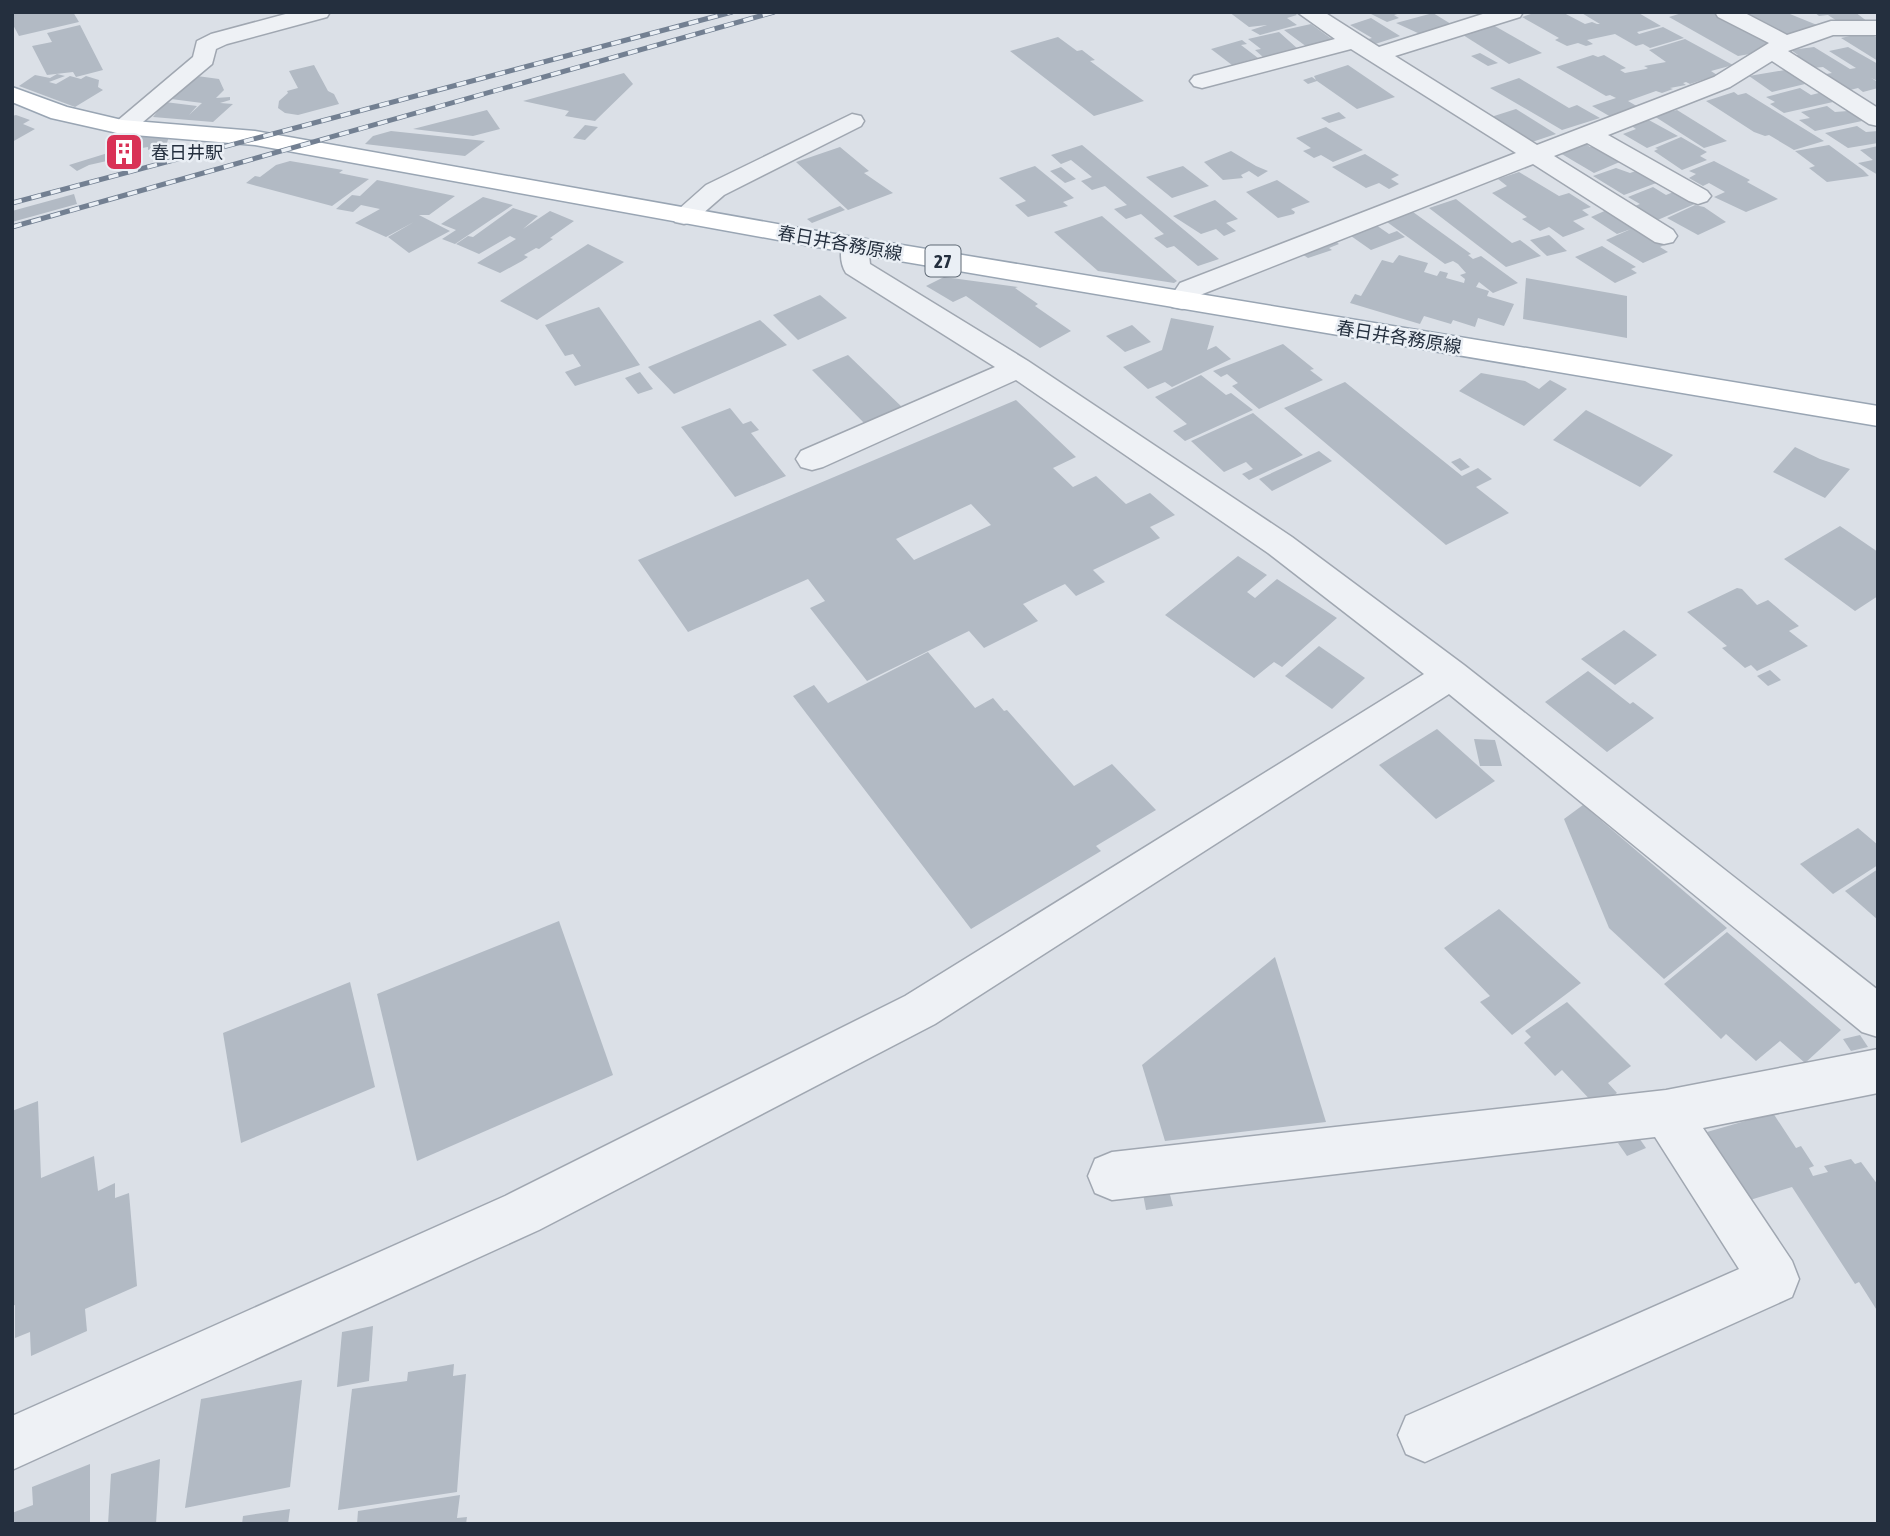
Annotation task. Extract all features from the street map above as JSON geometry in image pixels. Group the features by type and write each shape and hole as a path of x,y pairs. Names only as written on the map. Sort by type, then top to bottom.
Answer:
{"main road":[{"name":"春日井各務原線","path":"12,94 60,113 122,127 255,138 855,246 1878,416"}],"street":[{"path":"122,127 204,59 205,46 219,39 319,12"},
{"path":"1308,12 1664,236"},
{"path":"1444,12 1468,26"},
{"path":"1376,55 1512,12"},
{"path":"1726,12 1878,119"},
{"path":"1182,301 1190,289 1722,82 1779,47 1831,28 1878,28"},
{"path":"1202,81 1354,41"},
{"path":"684,216 715,190 852,121"},
{"path":"1589,134 1698,196"},
{"path":"855,246 856,267 1018,368 1280,545 1451,675 1878,1017"},
{"path":"812,460 1018,368"},
{"path":"12,1443 522,1213 920,1010 1451,675"},
{"path":"1112,1176 1666,1113 1878,1071"},
{"path":"1424,1435 1774,1279 1666,1113"}],"building":[{"path":"12,12 73,12 79,22 19,36 12,23"},
{"path":"1229,12 1294,12 1297,15 1287,18 1297,25 1260,35 1251,30 1267,25 1249,27"},
{"path":"1367,12 1401,13 1394,15 1399,18 1387,22"},
{"path":"1537,12 1562,12 1585,24 1600,24 1580,12 1637,12 1661,26 1637,32 1639,34 1663,27 1684,38 1650,48 1643,44 1636,46 1615,34 1587,40 1593,44 1586,46 1578,43 1567,46 1555,40 1559,38 1522,17"},
{"path":"1685,12 1714,12 1771,42 1750,54 1738,56 1669,17"},
{"path":"1738,12 1785,12 1817,25 1784,36"},
{"path":"1814,12 1855,12 1868,22 1840,23 1828,15 1819,16"},
{"path":"1433,13 1451,24 1420,34 1396,23"},
{"path":"1371,18 1400,36 1372,45 1365,40 1372,38 1350,25"},
{"path":"1311,24 1333,40 1307,47 1284,30"},
{"path":"80,25 103,70 76,77 73,72 47,75 32,46 52,42 47,33"},
{"path":"1493,25 1542,53 1509,64 1463,35"},
{"path":"1279,32 1298,49 1263,57 1255,50 1261,49 1248,39"},
{"path":"1846,33 1867,33 1878,38 1878,61 1841,38 1850,36"},
{"path":"1058,37 1077,51 1082,50 1095,60 1090,61 1144,101 1094,116 1010,51"},
{"path":"1685,39 1733,65 1711,71 1717,75 1628,101 1640,108 1611,117 1592,106 1616,98 1606,96 1556,67 1593,55 1604,55 1626,68 1620,70 1625,73 1646,69 1648,68 1644,66 1666,62 1649,50"},
{"path":"1242,40 1247,44 1241,45 1258,58 1232,65 1211,49"},
{"path":"1814,47 1850,69 1856,68 1829,51 1848,47 1878,64 1878,81 1871,78 1878,82 1878,88 1863,92 1858,88 1850,90 1837,81 1831,82 1820,75 1832,73 1823,67 1813,68 1793,56 1798,55 1791,50"},
{"path":"1480,53 1498,63 1488,66 1471,56"},
{"path":"314,65 328,91 334,94 339,104 298,115 285,113 278,108 279,101 287,91 298,88 289,71"},
{"path":"1348,65 1395,97 1357,109 1317,81 1308,84 1303,80 1312,77 1316,80 1314,76"},
{"path":"1785,70 1805,84 1772,92 1749,76"},
{"path":"624,73 633,84 595,121 565,116 569,111 523,101"},
{"path":"57,74 65,76 49,82 56,84 70,76 81,79 86,76 99,80 98,87 103,90 75,107 19,86 35,75 50,78"},
{"path":"197,76 219,79 224,90 216,98 230,97 230,100 220,103 233,104 213,122 153,117 165,102 197,106 189,115 202,103 171,99"},
{"path":"1519,78 1569,108 1577,105 1600,118 1562,130 1490,88"},
{"path":"1800,88 1811,95 1819,93 1833,102 1784,113 1770,104 1775,102 1766,97"},
{"path":"1734,92 1738,95 1746,93 1824,141 1794,150 1769,135 1754,132 1706,101"},
{"path":"1827,106 1835,112 1848,111 1862,121 1815,131 1799,120 1810,118 1801,112"},
{"path":"1516,109 1556,134 1532,142 1491,117"},
{"path":"487,110 500,129 473,136 413,129"},
{"path":"1677,110 1727,141 1704,148 1654,116"},
{"path":"1339,112 1346,118 1329,123 1321,118"},
{"path":"12,116 30,120 23,124 35,129 12,142"},
{"path":"1647,119 1678,136 1647,148 1623,134 1636,129 1630,125"},
{"path":"585,125 598,127 585,140 573,138"},
{"path":"1857,126 1866,132 1878,131 1878,143 1848,148 1825,133"},
{"path":"1326,127 1363,150 1333,162 1321,155 1314,158 1303,151 1311,148 1296,138"},
{"name":"春日井駅","path":"140,131 169,136 167,143 163,147 148,150 148,147 142,148 138,154 89,165 77,171 69,165 124,148"},
{"path":"391,131 485,141 465,156 365,144 373,136"},
{"path":"1681,137 1707,152 1700,156 1707,160 1682,170 1654,151 1658,149 1655,148"},
{"path":"1586,144 1590,147 1595,145 1622,161 1594,173 1560,153"},
{"path":"1082,145 1219,259 1198,266 1174,246 1167,248 1154,238 1164,234 1141,214 1126,219 1114,209 1127,205 1105,186 1092,190 1081,181 1092,177 1071,160 1061,164 1051,155"},
{"path":"1829,145 1869,176 1827,182 1809,168 1815,166 1795,151"},
{"path":"1878,146 1878,175 1858,163 1873,160 1860,150"},
{"path":"840,147 869,171 864,173 893,193 848,210 796,162"},
{"path":"1231,151 1268,171 1258,177 1249,171 1241,175 1243,178 1223,180 1204,162"},
{"path":"1365,154 1399,175 1391,179 1399,184 1389,189 1379,183 1366,188 1332,167"},
{"path":"290,161 343,170 339,173 369,179 332,206 246,183 276,165"},
{"path":"1714,161 1778,199 1746,212 1714,197 1725,192 1709,183 1703,186 1689,178 1696,174 1689,171"},
{"path":"1035,166 1074,198 1063,202 1068,206 1028,217 1015,205 1026,201 999,178"},
{"path":"1183,166 1209,186 1172,198 1146,177"},
{"path":"1061,167 1076,179 1065,183 1050,171"},
{"path":"1616,168 1630,173 1639,170 1659,182 1624,195 1593,176"},
{"path":"1519,172 1559,196 1569,193 1591,207 1582,210 1589,215 1573,221 1585,229 1563,237 1549,227 1540,231 1522,219 1527,217 1492,193 1507,186 1498,179"},
{"path":"377,180 455,196 429,215 419,215 450,231 409,253 388,237 414,222 386,237 355,223 380,209 361,205 353,212 336,209 352,195 360,196"},
{"path":"1277,180 1310,202 1291,209 1294,214 1278,218 1246,192"},
{"path":"1653,187 1666,195 1676,191 1697,203 1653,222 1630,208 1640,204 1628,197"},
{"path":"74,194 77,204 12,222 12,211"},
{"path":"483,197 513,205 455,244 442,239 456,230 441,224"},
{"path":"1456,199 1512,243 1520,240 1541,256 1506,267 1429,208"},
{"path":"1215,200 1238,219 1226,223 1236,231 1224,236 1216,229 1201,234 1173,216"},
{"path":"1695,205 1704,207 1726,222 1698,235 1667,218"},
{"path":"840,206 845,210 812,223 807,219"},
{"path":"513,208 538,216 523,229 550,211 574,221 539,249 524,255 528,257 500,273 477,263 516,239 510,236 479,254 456,244 468,236 473,237"},
{"path":"1609,209 1668,243 1660,247 1668,252 1643,263 1606,240 1631,229 1617,234 1591,217"},
{"path":"1413,212 1471,254 1468,255 1473,259 1481,256 1518,283 1493,293 1479,282 1476,287 1489,291 1487,296 1514,304 1504,326 1478,318 1475,327 1453,320 1451,324 1424,316 1420,324 1350,303 1355,294 1361,296 1382,260 1393,263 1399,255 1428,263 1424,272 1437,276 1440,271 1448,273 1446,278 1464,283 1465,279 1460,275 1466,273 1458,264 1453,261 1445,264 1387,222"},
{"path":"1102,216 1177,281 1174,283 1098,271 1054,232"},
{"path":"1376,225 1389,234 1397,231 1405,237 1371,250 1351,236"},
{"path":"1549,235 1567,251 1547,256 1530,240"},
{"path":"1334,240 1339,244 1329,248 1332,250 1308,258 1302,254"},
{"path":"588,244 624,262 537,320 500,301"},
{"path":"1602,246 1636,267 1631,269 1637,273 1615,283 1575,257"},
{"path":"944,277 1018,287 1015,288 1038,304 1035,306 1071,331 1040,348 966,296 953,302 926,286"},
{"path":"1526,278 1627,296 1627,338 1523,319"},
{"path":"820,295 847,318 798,340 773,315"},
{"path":"599,307 640,365 575,386 565,372 581,366 573,354 565,356 545,325"},
{"path":"1171,318 1214,326 1207,350 1216,346 1231,359 1172,387 1165,382 1148,389 1123,367 1162,350"},
{"path":"760,320 787,345 674,394 648,367"},
{"path":"1132,325 1151,342 1125,352 1106,336"},
{"path":"1283,344 1314,369 1310,370 1323,380 1259,409 1232,386 1238,383 1227,374 1221,377 1213,371"},
{"path":"848,355 904,409 867,426 812,370"},
{"path":"640,372 653,389 638,394 625,378"},
{"path":"1481,373 1525,381 1539,389 1550,380 1567,389 1524,426 1459,391"},
{"path":"1201,375 1226,395 1231,393 1253,410 1185,441 1173,431 1187,424 1155,397"},
{"path":"1345,382 1462,476 1478,468 1492,479 1476,487 1509,513 1446,545 1284,408"},
{"path":"1016,400 1076,457 1053,468 1073,487 1096,476 1126,504 1150,493 1175,515 1150,527 1160,538 1093,570 1105,582 1076,596 1065,584 1023,604 1038,621 984,648 969,631 867,681 810,608 825,601 808,579 688,632 638,560","holes":["971,504 991,525 914,560 896,539"]},
{"path":"730,408 743,424 751,421 759,430 751,433 786,476 735,497 681,427"},
{"path":"1586,410 1673,455 1640,487 1553,440"},
{"path":"1253,413 1303,455 1249,480 1242,474 1253,469 1246,462 1224,472 1191,441"},
{"path":"1795,447 1850,469 1825,498 1773,472"},
{"path":"1319,451 1332,461 1272,491 1259,479"},
{"path":"1460,458 1470,467 1461,471 1451,462"},
{"path":"1840,526 1878,552 1878,596 1855,611 1784,559"},
{"path":"1238,556 1267,575 1247,592 1255,598 1277,579 1337,618 1282,667 1274,662 1254,678 1165,615"},
{"path":"1737,588 1742,589 1757,605 1768,600 1799,626 1789,631 1808,646 1757,671 1751,665 1745,668 1722,648 1727,646 1687,612"},
{"path":"1624,630 1657,655 1615,685 1581,659"},
{"path":"1319,646 1365,678 1332,709 1285,676"},
{"path":"928,652 975,708 993,698 1004,711 1007,710 1074,786 1112,764 1156,810 1096,846 1101,851 971,929 793,696 814,685 828,703"},
{"path":"1770,670 1781,680 1768,686 1757,676"},
{"path":"1588,671 1630,704 1633,702 1654,718 1607,752 1545,702"},
{"path":"1437,729 1495,781 1436,819 1379,765"},
{"path":"1474,739 1495,740 1502,766 1480,766"},
{"path":"1583,805 1727,928 1664,979 1609,928 1564,819"},
{"path":"1858,828 1878,845 1878,865 1833,894 1800,864"},
{"path":"1878,869 1878,920 1845,891"},
{"path":"1499,909 1581,983 1512,1035 1480,1002 1490,996 1444,948"},
{"path":"559,921 613,1075 417,1161 377,994"},
{"path":"1727,932 1841,1030 1805,1063 1780,1041 1756,1061 1726,1034 1721,1039 1664,984"},
{"path":"1275,957 1326,1122 1165,1141 1142,1065"},
{"path":"350,982 375,1087 241,1143 223,1033"},
{"path":"1567,1002 1631,1066 1608,1083 1617,1093 1597,1107 1562,1070 1555,1076 1524,1043 1531,1037 1525,1031"},
{"path":"1860,1035 1868,1047 1851,1051 1843,1039"},
{"path":"38,1101 41,1178 94,1156 98,1191 115,1183 115,1198 129,1193 137,1286 85,1309 87,1331 31,1356 30,1332 15,1338 15,1305 12,1306 12,1111"},
{"path":"1773,1113 1796,1148 1801,1146 1814,1166 1809,1168 1813,1176 1828,1172 1824,1166 1851,1159 1855,1164 1861,1162 1878,1185 1878,1312 1859,1282 1855,1284 1792,1187 1750,1200 1707,1132"},
{"path":"1637,1135 1646,1148 1627,1156 1618,1143"},
{"path":"1169,1191 1173,1206 1146,1210 1143,1194"},
{"path":"373,1326 369,1381 337,1387 342,1332"},
{"path":"454,1364 453,1376 466,1374 457,1492 338,1510 352,1389 407,1381 408,1372"},
{"path":"302,1380 290,1487 185,1508 201,1399"},
{"path":"160,1459 156,1524 108,1524 111,1474"},
{"path":"90,1464 90,1524 12,1524 12,1513 33,1505 32,1487"},
{"path":"460,1495 457,1518 467,1517 466,1524 357,1524 358,1511"},
{"path":"290,1509 288,1524 242,1524 243,1516"}],"railway":[{"path":"12,203 732,12"},
{"path":"12,227 774,12"}],"place":[{"name":"春日井駅","path":"124,152"}]}
